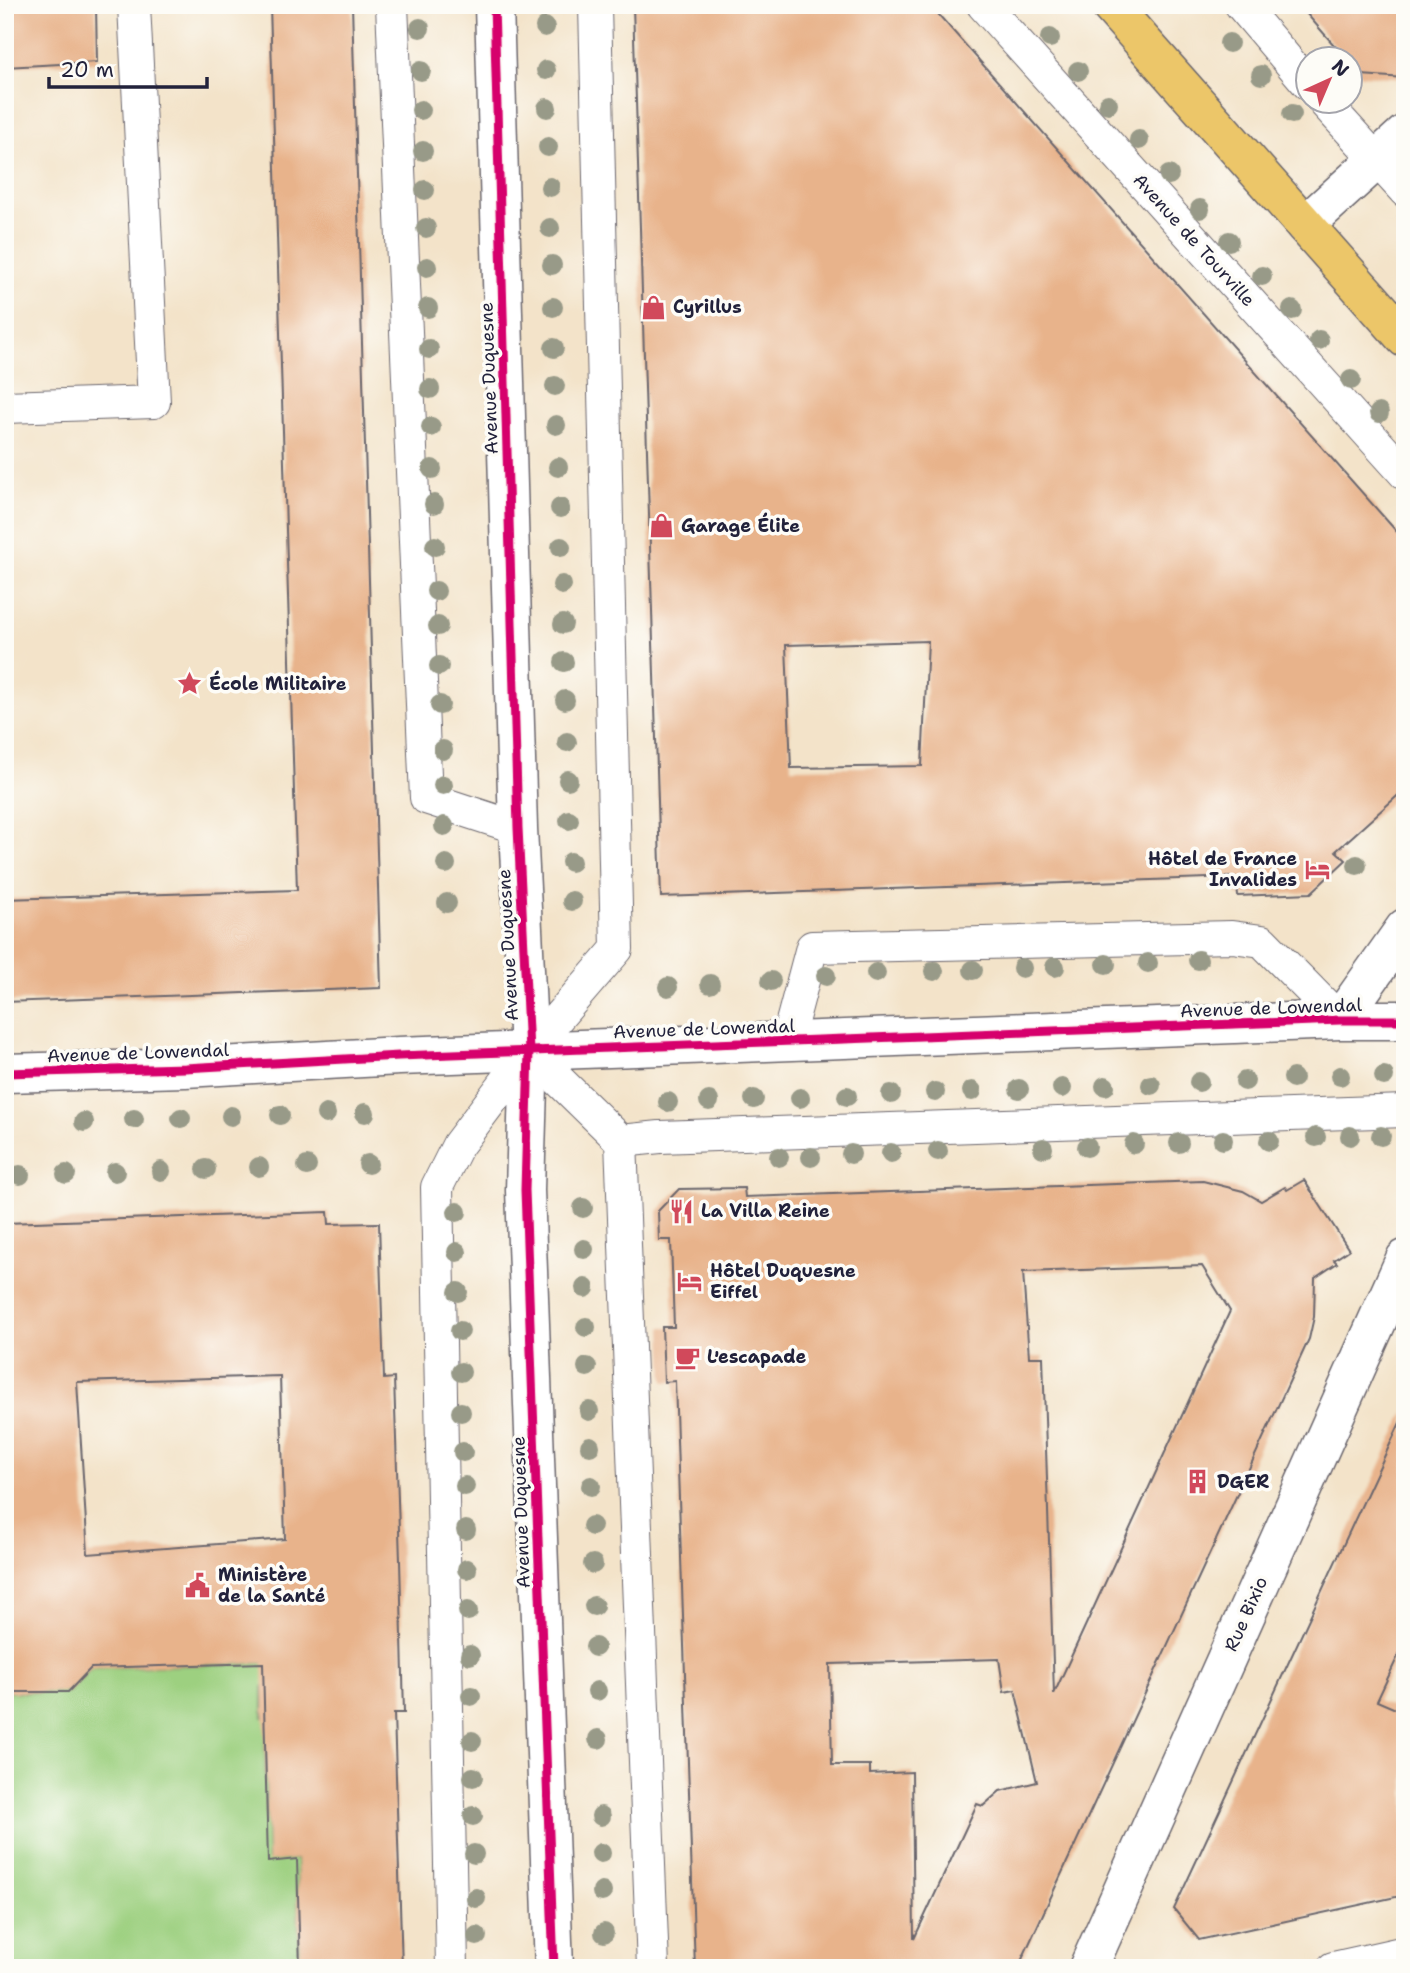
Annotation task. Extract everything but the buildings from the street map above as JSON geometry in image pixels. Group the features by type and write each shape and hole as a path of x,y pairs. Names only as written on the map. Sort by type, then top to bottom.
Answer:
{"main road":[{"path":"1110,5 1405,338"}],"street":[{"name":"Avenue Duquesne","path":"494,5 518,828 529,1051 525,1190 554,1968"},
{"path":"1305,225 1405,134"},
{"path":"1340,1020 1405,928"},
{"name":"Avenue de Lowendal","path":"5,1073 185,1068 529,1051 1340,1020 1405,1020"},
{"name":"Rue Bixio","path":"1088,1968 1405,1259"}],"lane":[{"path":"5,407 154,402 134,5"},
{"path":"392,5 426,798 518,828"},
{"name":"Avenue Duquesne","path":"529,1051 617,949 595,5"},
{"name":"Avenue de Tourville","path":"983,5 1405,474"},
{"path":"1241,5 1294,67"},
{"path":"1337,116 1405,191"},
{"name":"Avenue de Lowendal","path":"786,1041 812,947 1232,937 1262,942 1340,1020"},
{"path":"452,1968 437,1187 458,1145 529,1051 621,1141 653,1968"},
{"path":"621,1141 660,1137 1405,1111"},
{"path":"1333,1968 1405,1952"}],"green space":[{"path":"289,1662 263,1687 263,1717 291,1716 265,1744 268,1861 297,1859 300,1968 5,1968 5,1692 68,1692 91,1668"}],"cycle path":[{"path":"494,5 518,828 529,1051 525,1190 554,1968"},
{"path":"5,1073 185,1068 399,1056 1340,1020 1405,1020"}],"place":[{"name":"Cyrillus","path":"653,307"},
{"name":"Garage Élite","path":"661,526"},
{"name":"École Militaire","path":"189,684"},
{"name":"Hôtel de France Invalides","path":"1317,869"},
{"name":"La Villa Reine","path":"681,1211"},
{"name":"Hôtel Duquesne Eiffel","path":"690,1281"},
{"name":"L'escapade","path":"687,1357"},
{"name":"DGER","path":"1197,1482"},
{"name":"Ministère de la Santé","path":"198,1585"}]}
